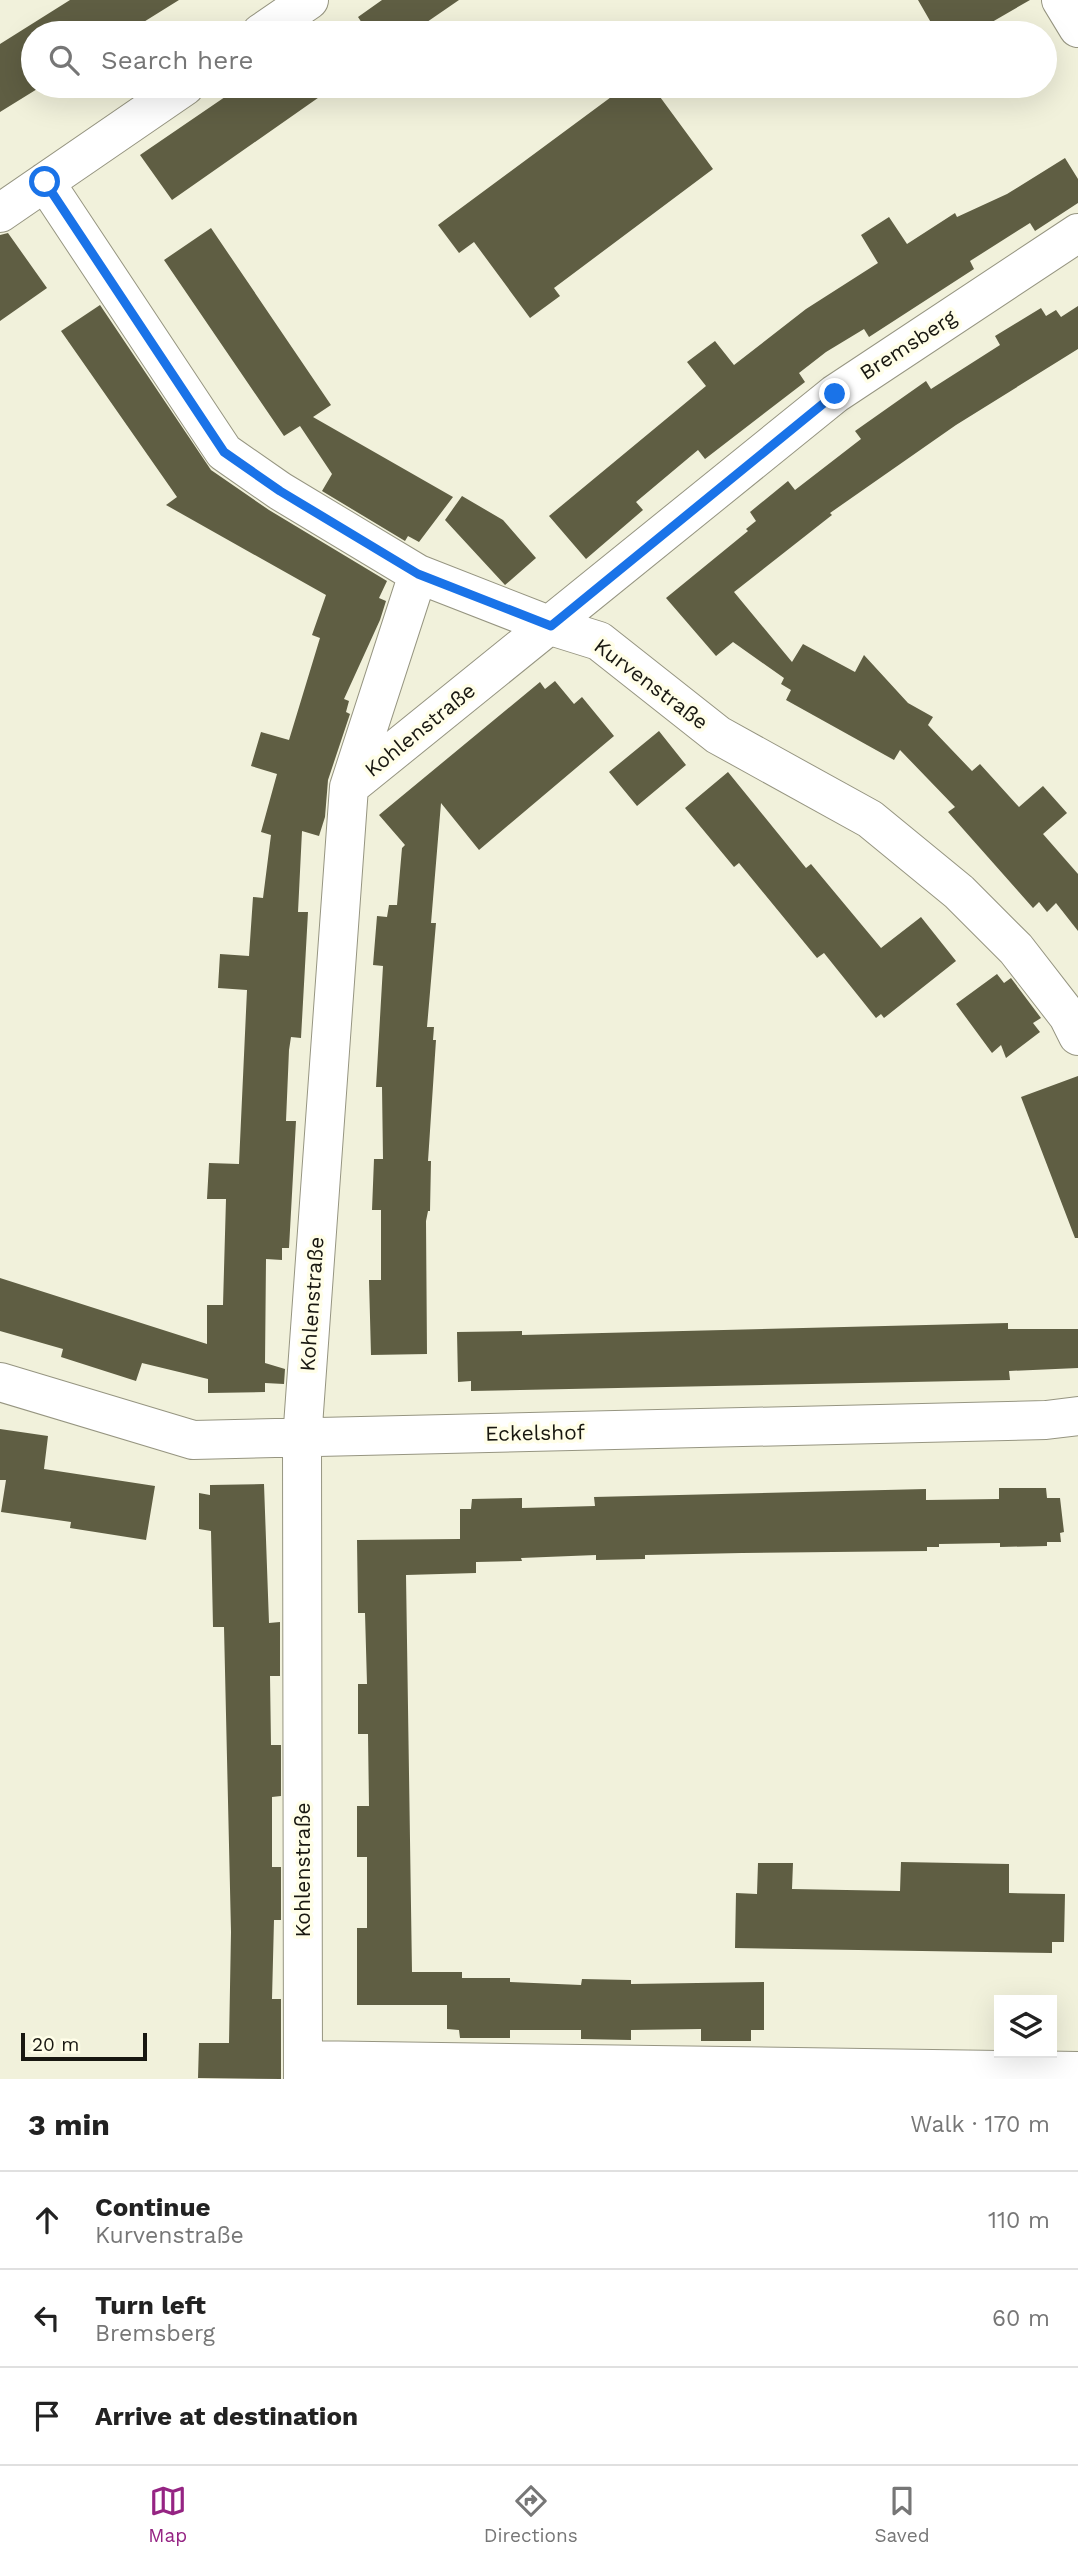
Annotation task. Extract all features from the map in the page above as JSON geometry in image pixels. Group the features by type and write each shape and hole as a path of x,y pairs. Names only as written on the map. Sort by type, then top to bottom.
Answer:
{"street":[{"path":"278,21 309,0"},
{"path":"1061,0 1078,28"},
{"path":"0,213 168,98"},
{"name":"Kurvenstraße","path":"45,182 224,452 280,491 418,574 551,626 599,641 718,735 870,819 959,892 1016,949 1068,1016 1078,1036"},
{"name":"Bremsberg","path":"551,626 835,394 1078,233"},
{"path":"349,787 418,574"},
{"name":"Kohlenstraße","path":"304,2070 302,1440 349,787 551,626"},
{"name":"Eckelshof","path":"0,1382 193,1440 302,1440 1046,1420 1078,1416"},
{"path":"304,2070 1078,2071"}],"building":[{"path":"70,0 179,0 145,21 37,21"},
{"path":"382,0 459,0 428,21 361,21 358,17"},
{"path":"918,0 1030,0 994,21 930,21"},
{"path":"21,31 23,98 0,112 0,44"},
{"path":"223,98 318,98 172,200 140,155"},
{"path":"610,98 661,98 713,169 554,288 560,296 530,318 474,242 459,253 438,225"},
{"path":"1065,158 1078,179 1078,203 1035,231 1030,223 970,261 974,269 869,337 864,329 826,352 799,373 805,382 705,459 698,450 636,502 643,510 586,559 549,516 706,386 687,362 715,341 734,365 806,309 878,263 861,235 889,217 907,244 955,213 957,217 1007,194"},
{"path":"211,228 331,405 313,417 453,497 419,542 408,536 405,541 322,491 332,474 300,426 284,436 164,260"},
{"path":"8,233 47,288 0,321 0,235"},
{"path":"100,305 211,470 269,510 387,581 379,598 386,601 380,620 344,699 349,701 346,712 350,714 328,780 325,817 319,836 302,831 298,912 308,912 301,1038 291,1037 289,1050 286,1121 296,1121 289,1248 282,1248 282,1260 266,1259 265,1363 285,1369 284,1384 265,1383 265,1392 208,1393 208,1379 142,1363 136,1381 61,1357 63,1349 0,1331 0,1278 207,1344 207,1305 223,1305 226,1199 207,1199 209,1163 239,1164 247,990 218,988 220,954 249,956 253,897 263,898 271,835 261,832 277,774 251,766 261,732 289,740 320,638 312,635 326,595 166,505 177,497 61,331"},
{"path":"1078,306 1078,349 956,425 830,513 832,515 734,592 792,662 803,644 855,672 864,655 908,703 933,717 928,725 972,771 980,764 1019,807 1043,786 1067,813 1043,834 1078,874 1078,931 1056,903 1047,912 1039,902 1033,908 948,812 955,807 900,750 894,760 786,700 791,690 781,684 784,678 733,642 716,656 666,598 748,531 746,529 756,521 750,512 788,481 795,490 861,439 855,431 926,381 931,389 1000,345 995,336 1041,308 1046,316 1056,310 1061,317"},
{"path":"462,496 503,520 536,558 505,585 445,520"},
{"path":"555,681 574,704 582,697 614,736 479,850 441,803 431,923 436,923 427,1027 434,1027 433,1040 436,1040 428,1161 431,1161 430,1211 426,1221 427,1354 371,1355 369,1280 381,1280 381,1210 372,1210 374,1159 383,1159 382,1087 376,1087 383,966 373,965 377,916 387,917 389,905 397,905 402,848 405,845 379,815 540,682 545,689"},
{"path":"659,731 686,765 637,806 609,772"},
{"path":"728,772 806,868 811,864 881,948 921,917 956,961 884,1018 881,1014 876,1018 824,953 817,958 739,863 734,867 685,808"},
{"path":"997,974 1004,983 1011,978 1041,1018 1033,1023 1040,1032 1006,1058 1001,1045 992,1053 956,1004"},
{"path":"1078,1076 1078,1238 1075,1238 1021,1097"},
{"path":"1008,1323 1008,1329 1078,1329 1078,1368 1009,1371 1010,1380 471,1391 471,1381 458,1382 457,1332 522,1331 522,1335"},
{"path":"0,1429 48,1436 44,1469 155,1486 146,1540 70,1528 71,1522 1,1512 6,1480 0,1480"},
{"path":"264,1484 269,1623 280,1622 280,1676 270,1676 271,1745 281,1745 281,1796 272,1797 272,1867 281,1867 281,1920 274,1920 272,1999 281,1999 281,2079 198,2078 199,2043 229,2043 231,1932 224,1627 213,1627 211,1531 199,1529 199,1493 210,1495 210,1485"},
{"path":"999,1488 1046,1488 1047,1498 1060,1498 1064,1532 1060,1533 1061,1542 1047,1542 1047,1546 1000,1547 1000,1543 939,1544 939,1547 927,1547 927,1551 645,1555 645,1559 596,1560 596,1555 521,1558 522,1561 476,1562 476,1573 406,1575 412,1972 462,1972 462,1978 510,1978 510,1982 581,1985 582,1979 631,1980 631,1984 764,1982 764,2030 751,2030 751,2041 701,2041 701,2029 631,2030 631,2040 581,2039 581,2030 510,2030 510,2038 460,2038 459,2030 447,2029 447,2005 357,2005 357,1928 367,1928 367,1857 357,1857 357,1806 369,1806 368,1734 358,1734 358,1684 367,1684 365,1613 358,1613 357,1540 460,1539 460,1509 471,1509 472,1499 522,1498 522,1508 595,1506 594,1497 926,1489 926,1500 999,1499"},
{"path":"901,1862 1009,1864 1009,1893 1065,1894 1064,1942 1052,1942 1052,1953 735,1948 736,1893 757,1894 758,1863 793,1863 792,1889 900,1891"}],"route":[{"path":"45,182 224,452 280,491 418,574 551,626 835,394"}]}
